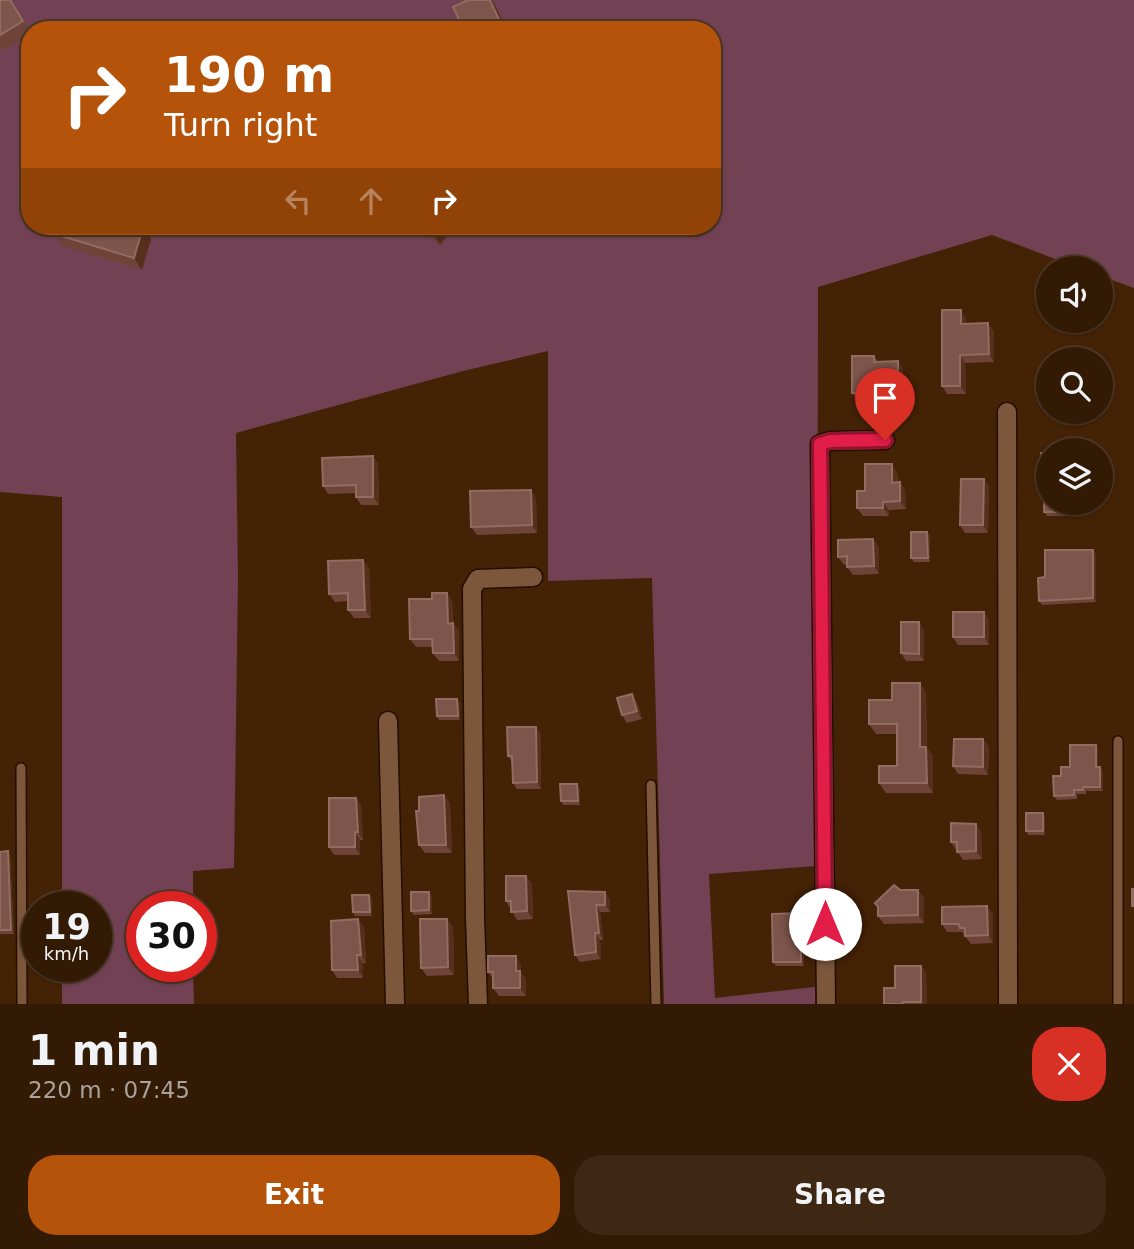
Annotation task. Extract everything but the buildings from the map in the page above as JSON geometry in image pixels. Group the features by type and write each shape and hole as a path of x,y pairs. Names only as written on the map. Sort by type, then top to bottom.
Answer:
{"street":[{"path":"1007,412 1008,1004"},
{"path":"825,1004 820,444 830,441 885,440"},
{"path":"478,1004 472,589 478,579 533,577"},
{"path":"388,721 395,1004"}],"lane":[{"path":"1118,741 1118,1004"},
{"path":"21,768 22,1004"},
{"path":"651,785 656,1004"}],"shaded area":[{"path":"0,0 1134,0 1134,288 1113,280 1113,256 1047,256 992,235 818,287 817,866 709,874 715,998 815,987 815,1004 664,1004 652,578 548,581 548,351 463,371 236,433 238,577 234,868 193,871 193,891 126,891 126,982 193,982 194,1004 62,1004 62,982 112,982 112,891 62,891 62,497 0,492"}],"route":[{"path":"825,924 820,444 830,441 885,440"}]}
